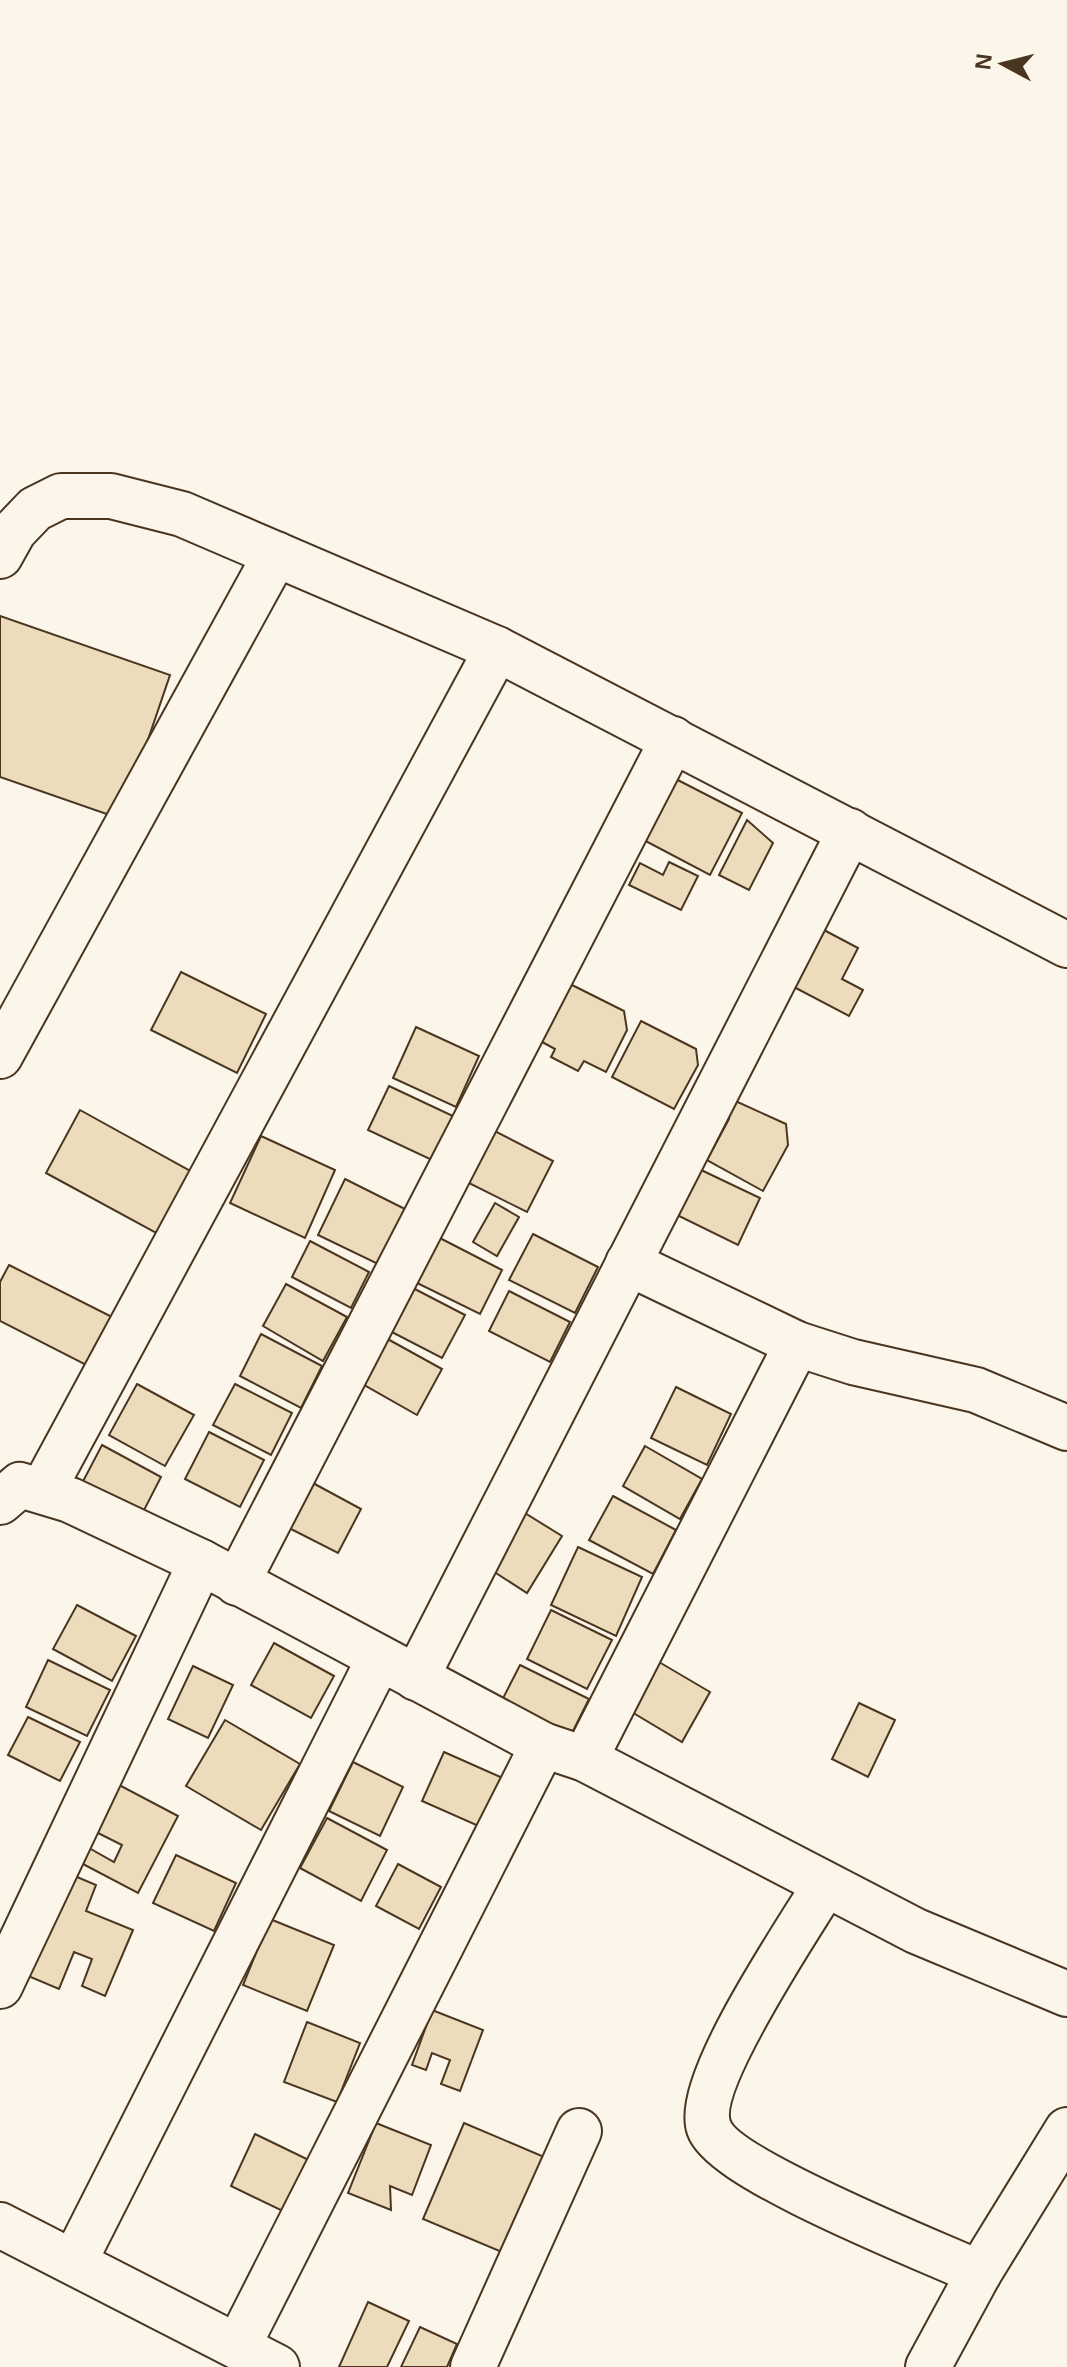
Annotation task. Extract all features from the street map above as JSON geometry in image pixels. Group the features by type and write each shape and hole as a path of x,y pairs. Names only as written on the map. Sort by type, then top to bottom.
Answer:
{"street":[{"path":"0,556 14,531 35,509 61,496 111,496 182,514 497,649 1067,945"},
{"path":"0,1056 276,554"},
{"path":"43,1490 497,649"},
{"path":"0,1986 219,1572 673,739"},
{"path":"74,2262 398,1668 628,1263 850,831"},
{"path":"628,1263 797,1344 868,1366 976,1390 1067,1428"},
{"path":"585,1759 797,1344"},
{"path":"0,1502 20,1485 43,1490 219,1572 543,1745 585,1759 916,1931 1067,1994"},
{"path":"238,2346 543,1745"},
{"path":"825,1885 721,2060 709,2099 709,2128 734,2156 771,2177 979,2273"},
{"path":"928,2367 979,2273 1067,2130"},
{"path":"473,2367 579,2131"},
{"path":"0,2225 277,2367"}],"building":[{"path":"0,616 170,675 121,819 0,777"},
{"path":"670,776 742,813 710,875 638,837"},
{"path":"747,820 773,843 749,890 719,875"},
{"path":"669,862 698,876 681,910 629,885 640,863 663,875"},
{"path":"822,929 858,948 842,979 863,990 849,1016 792,986"},
{"path":"181,972 266,1014 237,1073 151,1030"},
{"path":"562,980 624,1011 627,1030 606,1072 584,1061 578,1071 551,1057 555,1049 533,1037"},
{"path":"641,1021 696,1049 698,1065 674,1109 612,1077"},
{"path":"416,1027 479,1056 456,1107 393,1078"},
{"path":"389,1086 455,1117 434,1161 368,1130"},
{"path":"731,1099 786,1124 788,1145 763,1191 707,1160 729,1119"},
{"path":"80,1110 192,1172 158,1234 46,1173"},
{"path":"485,1126 553,1161 527,1212 459,1178"},
{"path":"261,1136 335,1170 305,1238 230,1203"},
{"path":"699,1169 760,1198 738,1245 677,1215"},
{"path":"345,1179 405,1209 378,1264 318,1235"},
{"path":"495,1203 519,1217 497,1256 473,1242"},
{"path":"533,1234 598,1267 575,1313 509,1280"},
{"path":"434,1235 502,1270 480,1314 411,1280"},
{"path":"310,1241 369,1272 351,1308 292,1277"},
{"path":"9,1265 118,1320 94,1369 0,1321 0,1282"},
{"path":"286,1284 347,1317 323,1361 263,1326"},
{"path":"409,1286 465,1315 442,1358 386,1329"},
{"path":"509,1291 570,1322 550,1362 489,1331"},
{"path":"261,1334 322,1366 301,1408 240,1376"},
{"path":"384,1337 442,1369 417,1415 359,1382"},
{"path":"137,1384 194,1415 165,1466 109,1435"},
{"path":"235,1384 292,1413 271,1455 213,1425"},
{"path":"676,1387 731,1414 707,1465 651,1438"},
{"path":"209,1432 264,1460 240,1507 185,1479"},
{"path":"102,1445 161,1477 140,1518 80,1487"},
{"path":"645,1446 702,1479 680,1519 623,1486"},
{"path":"311,1482 361,1509 338,1553 287,1527"},
{"path":"613,1496 676,1530 653,1574 589,1540"},
{"path":"520,1510 562,1536 527,1593 485,1566"},
{"path":"578,1547 642,1577 616,1636 551,1605"},
{"path":"77,1605 136,1636 112,1681 53,1649"},
{"path":"551,1610 612,1640 587,1689 527,1659"},
{"path":"274,1643 334,1676 311,1718 251,1685"},
{"path":"48,1660 110,1690 87,1736 26,1707"},
{"path":"659,1662 710,1692 682,1742 630,1711"},
{"path":"520,1665 589,1699 565,1747 496,1712"},
{"path":"193,1666 233,1685 208,1738 168,1719"},
{"path":"859,1703 895,1720 868,1777 832,1759"},
{"path":"28,1717 80,1742 60,1781 8,1755"},
{"path":"225,1720 300,1764 261,1830 186,1786"},
{"path":"444,1752 505,1779 483,1828 422,1801"},
{"path":"353,1762 403,1787 380,1836 329,1811"},
{"path":"106,1778 178,1816 138,1893 81,1863 89,1848 114,1862 122,1845 82,1825"},
{"path":"327,1818 387,1850 361,1901 300,1868"},
{"path":"176,1855 236,1883 214,1931 153,1903"},
{"path":"398,1864 441,1887 419,1929 376,1906"},
{"path":"63,1871 96,1885 86,1911 133,1930 105,1996 82,1986 92,1959 74,1952 59,1989 21,1973"},
{"path":"270,1919 334,1945 307,2011 243,1985"},
{"path":"432,2010 483,2030 460,2091 441,2084 450,2060 432,2053 426,2070 412,2065"},
{"path":"307,2022 360,2043 337,2102 284,2082"},
{"path":"376,2123 431,2145 412,2195 390,2186 391,2210 348,2193"},
{"path":"464,2123 549,2159 509,2255 423,2219"},
{"path":"255,2134 315,2163 291,2215 231,2186"},
{"path":"368,2302 409,2321 387,2367 339,2367"},
{"path":"420,2327 457,2344 447,2367 401,2367"}]}
